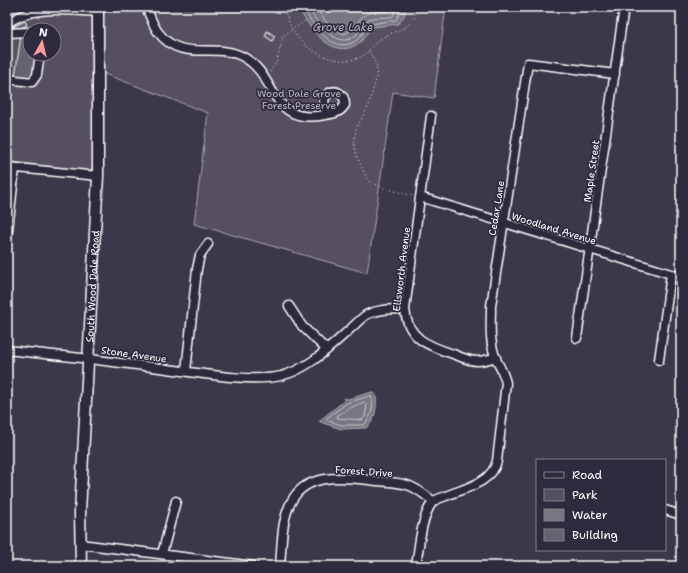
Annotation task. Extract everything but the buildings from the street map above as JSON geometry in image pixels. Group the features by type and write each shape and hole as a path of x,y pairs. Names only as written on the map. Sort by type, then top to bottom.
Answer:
{"main road":[{"name":"South Wood Dale Road","path":"81,566 80,544 87,358 98,176 98,9"}],"street":[{"path":"146,7 157,31 174,46 190,51 221,51 236,53 252,63 263,77 273,95 286,109 301,116 310,117 326,115"},
{"name":"Maple Street","path":"577,338 624,7"},
{"path":"7,24 26,14 36,11 98,9"},
{"path":"7,33 22,32"},
{"path":"7,79 32,82 37,75 39,62"},
{"name":"Cedar Lane","path":"433,501 481,482 489,476 495,468 506,383 505,376 496,357 492,343 490,327 491,306 528,63 615,74"},
{"name":"Ellsworth Avenue","path":"431,116 405,317 411,328 423,343 466,359 478,361 496,357"},
{"path":"7,239 11,167 98,176"},
{"name":"Woodland Avenue","path":"420,197 681,277"},
{"path":"186,371 197,269 200,255 208,244"},
{"path":"659,360 671,274"},
{"path":"289,306 302,326 327,350"},
{"name":"Stone Avenue","path":"7,350 87,358 186,371 252,378 269,378 294,371 308,364 327,350 366,315 383,310 405,309"},
{"name":"Forest Drive","path":"280,566 287,510 294,496 309,484 324,478 339,477 394,483 413,486 433,501"},
{"path":"162,554 176,501"},
{"path":"416,566 426,513 433,501"},
{"path":"666,510 681,515"},
{"path":"80,544 254,566"}],"path":[{"path":"281,7 292,29 307,47 315,52 331,58 357,58 369,51 381,38 404,28 414,17 418,7"},
{"path":"263,77 275,67 283,36 305,21"},
{"path":"369,51 377,66 376,79 369,105 356,129 354,145 356,157 368,181 384,188 420,197"}],"green space":[{"path":"7,7 92,7 93,164 91,170 81,171 7,161"},
{"name":"Wood Dale Grove Forest Preserve","path":"101,7 446,7 434,98 393,92 367,273 194,224 208,113 102,73"}],"water":[{"name":"Grove Lake","path":"298,7 406,7 404,16 398,24 373,27 356,45 347,48 338,48 329,45 321,39 308,23"},
{"path":"372,392 376,395 376,408 372,421 366,428 341,429 320,422 320,420 344,401 344,398 348,399"}]}
